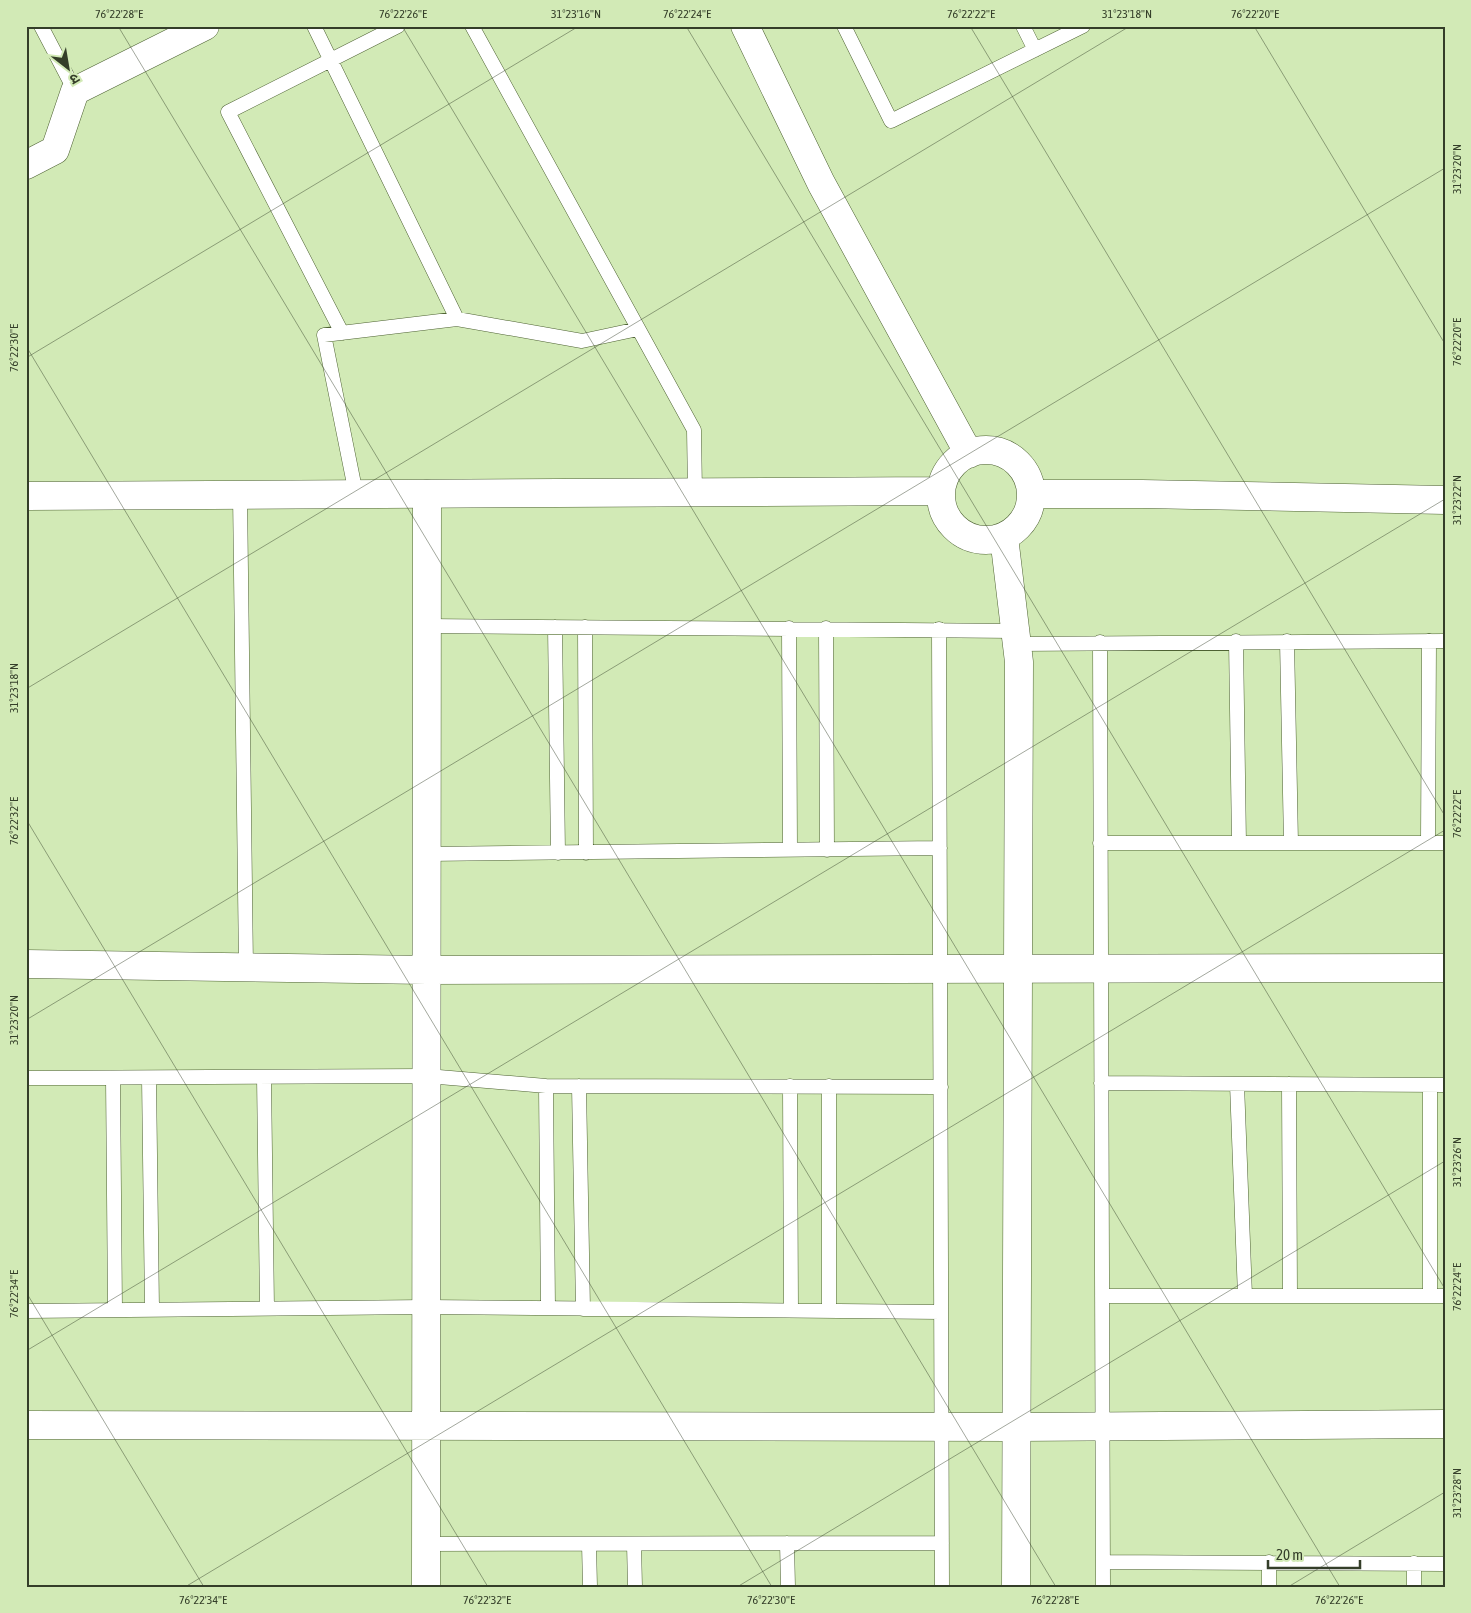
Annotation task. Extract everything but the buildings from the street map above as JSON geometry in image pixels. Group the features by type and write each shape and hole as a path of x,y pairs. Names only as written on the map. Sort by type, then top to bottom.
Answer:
{"street":[{"path":"26,165 55,150 75,90 205,26"},
{"path":"745,26 821,183 968,454"},
{"path":"984,450 1004,453 1013,458 1028,478 1031,494 1028,512 1018,527 1004,537 986,541 969,538 957,530 945,513 941,491 944,478 952,466 968,454 984,450"},
{"path":"26,496 941,491"},
{"path":"426,1587 428,1076 426,970 427,494"},
{"path":"1031,494 1142,494 1445,500"},
{"path":"1004,537 1019,662 1016,1587"},
{"path":"26,964 426,970 1445,968"},
{"path":"26,1425 1017,1428 1445,1424"}],"lane":[{"path":"41,26 75,90"},
{"path":"314,26 457,319"},
{"path":"342,333 228,112 398,26"},
{"path":"472,26 694,430 695,492"},
{"path":"844,26 891,121 1083,26"},
{"path":"1023,26 1035,50"},
{"path":"356,494 324,335 457,319 582,341 638,329"},
{"path":"240,494 246,968"},
{"path":"427,626 940,629 1016,637 1100,642 1445,640"},
{"path":"555,627 558,852"},
{"path":"585,627 586,853"},
{"path":"789,628 790,850"},
{"path":"826,628 827,850"},
{"path":"940,629 942,1587"},
{"path":"1428,843 1429,640"},
{"path":"1236,641 1239,843"},
{"path":"1287,641 1292,843"},
{"path":"1100,642 1103,1587"},
{"path":"1100,843 1445,843"},
{"path":"427,854 940,848"},
{"path":"26,1078 428,1076 546,1086 942,1087"},
{"path":"264,1077 267,1308"},
{"path":"113,1078 114,1310"},
{"path":"149,1078 152,1310"},
{"path":"1101,1083 1445,1085"},
{"path":"1237,1084 1245,1296"},
{"path":"1289,1084 1290,1296"},
{"path":"1430,1085 1430,1296"},
{"path":"546,1086 548,1308"},
{"path":"579,1086 583,1309"},
{"path":"790,1086 791,1311"},
{"path":"829,1086 829,1311"},
{"path":"1102,1296 1445,1296"},
{"path":"26,1311 426,1307 941,1312"},
{"path":"787,1543 788,1587"},
{"path":"426,1544 942,1543"},
{"path":"589,1544 590,1587"},
{"path":"634,1544 634,1587"},
{"path":"1103,1562 1445,1564"},
{"path":"1269,1562 1269,1587"},
{"path":"1414,1563 1414,1587"}]}
